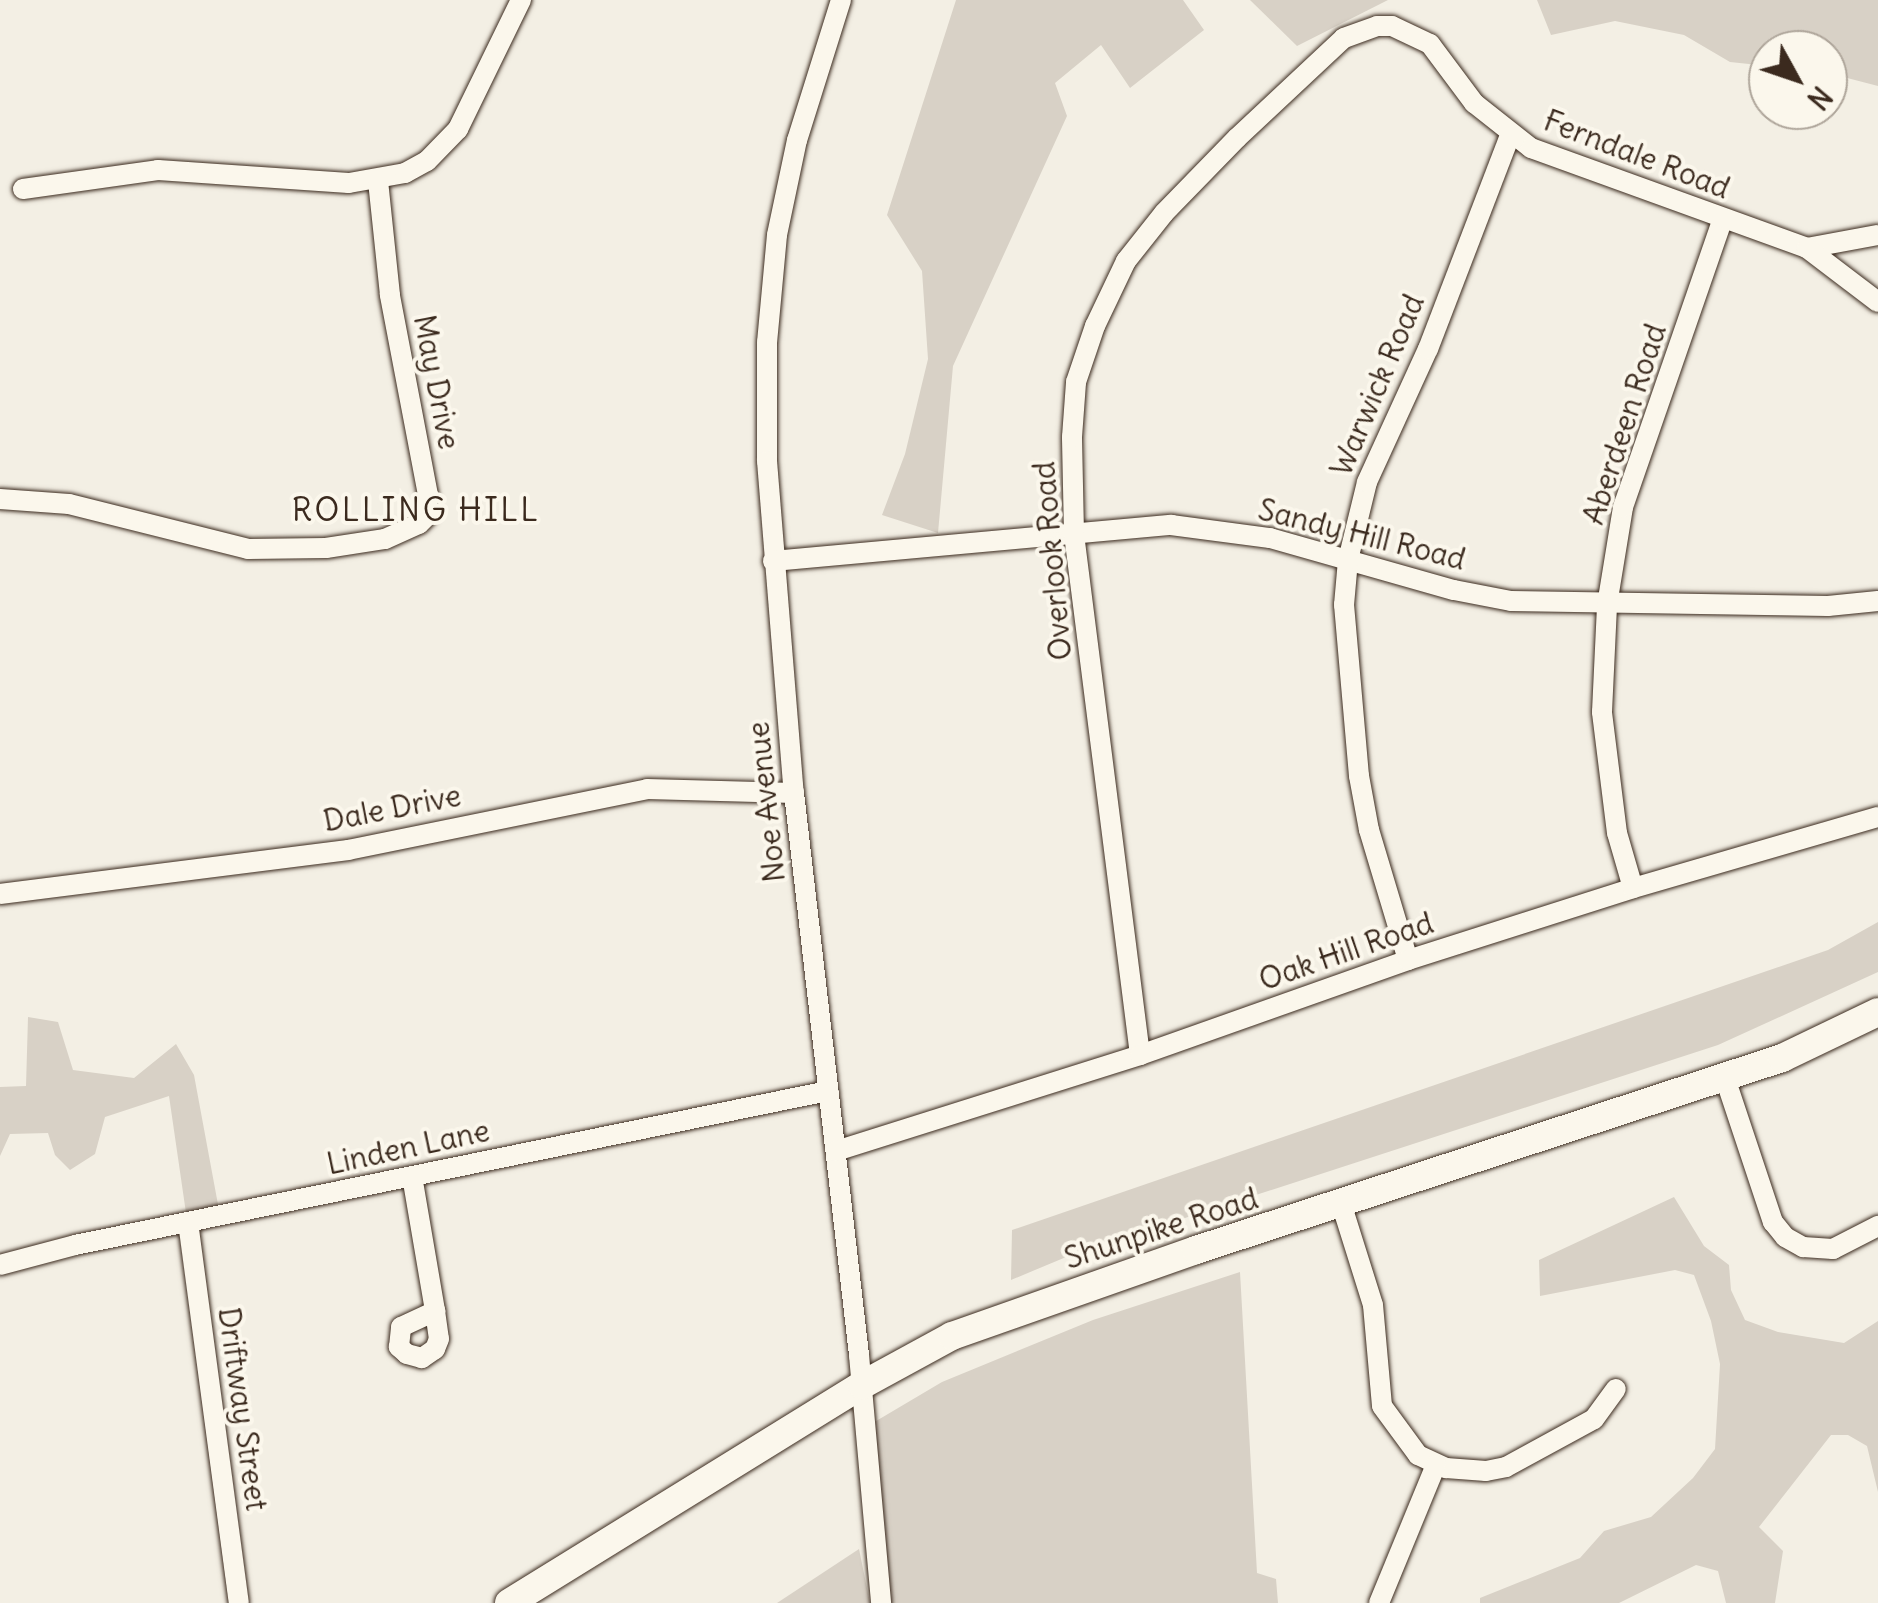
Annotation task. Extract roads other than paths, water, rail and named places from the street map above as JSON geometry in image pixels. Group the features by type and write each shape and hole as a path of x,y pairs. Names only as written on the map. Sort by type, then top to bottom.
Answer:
{"main road":[{"name":"Shunpike Road","path":"509,1603 862,1385 952,1336 1009,1312 1725,1078 1782,1058 1878,1012"}],"street":[{"path":"23,188 158,170 348,183 378,180 427,161 450,139 466,116 521,0"},
{"name":"Noe Avenue","path":"840,0 796,144 773,268 766,385 773,561 794,793 862,1385 881,1603"},
{"name":"Ferndale Road","path":"1344,38 1377,26 1392,26 1419,36 1474,103 1510,135 1551,158 1807,248 1878,302"},
{"name":"Overlook Road","path":"1140,1055 1074,534 1072,437 1076,382 1095,326 1126,261 1164,213 1344,38"},
{"name":"Warwick Road","path":"1408,960 1369,830 1359,776 1344,605 1348,560 1354,521 1367,482 1428,349 1510,135"},
{"name":"May Drive","path":"0,498 68,504 248,549 365,542 405,533 419,524 427,516 428,495 390,295 378,180"},
{"name":"Aberdeen Road","path":"1633,888 1618,833 1602,712 1608,605 1624,507 1724,220"},
{"path":"1807,248 1878,235"},
{"name":"Sandy Hill Road","path":"773,561 1171,525 1270,538 1454,590 1511,601 1828,606 1878,601"},
{"name":"Dale Drive","path":"0,894 348,850 647,789 794,793"},
{"name":"Oak Hill Road","path":"836,1151 1140,1055 1408,960 1633,888 1878,817"},
{"path":"1725,1078 1772,1222 1785,1238 1823,1250 1843,1246 1878,1226"},
{"name":"Linden Lane","path":"0,1265 188,1222 828,1091"},
{"path":"412,1176 435,1311"},
{"path":"1341,1203 1373,1305 1382,1406 1411,1448 1436,1465 1486,1471 1525,1460 1594,1419 1616,1389"},
{"name":"Driftway Street","path":"188,1222 238,1603"},
{"path":"1379,1603 1436,1465"}],"district":[{"name":"ROLLING HILL","path":"416,510"}]}
